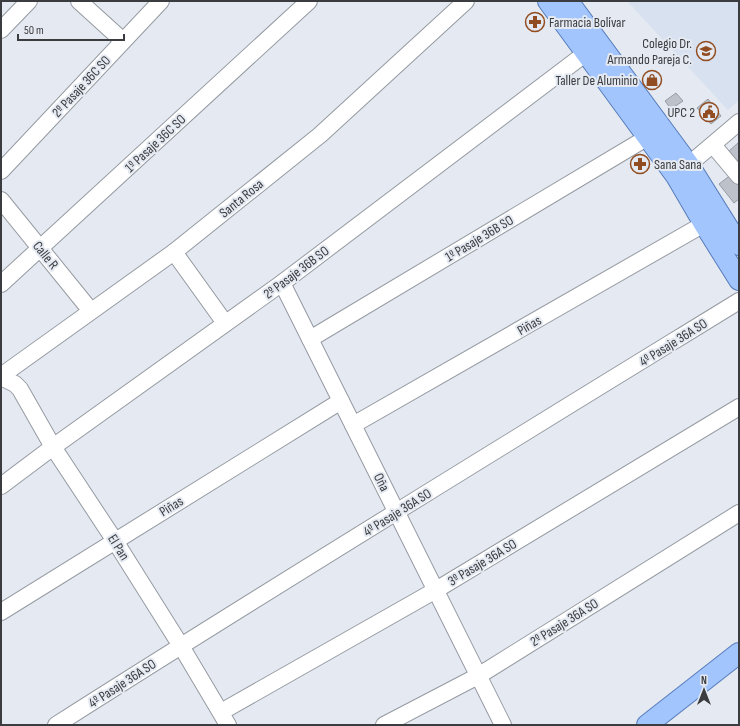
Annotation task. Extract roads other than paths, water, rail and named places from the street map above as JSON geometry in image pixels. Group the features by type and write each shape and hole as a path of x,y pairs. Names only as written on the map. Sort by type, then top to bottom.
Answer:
{"main road":[{"path":"548,1 648,137 683,171 704,224 739,280"},
{"path":"568,1 683,171 739,245"},
{"path":"647,725 739,653"}],"street":[{"path":"1,30 29,1"},
{"path":"79,1 123,40"},
{"name":"2º Pasaje 36C SO","path":"1,171 161,1"},
{"name":"1º Pasaje 36C SO","path":"1,284 309,1"},
{"name":"Santa Rosa","path":"1,377 174,252 320,135 466,1"},
{"name":"2º Pasaje 36B SO","path":"1,486 282,283 586,53"},
{"path":"683,171 739,122"},
{"name":"1º Pasaje 36B SO","path":"310,339 648,137"},
{"path":"713,145 739,176"},
{"name":"Calle R","path":"1,200 91,311"},
{"name":"Piñas","path":"353,425 704,224"},
{"path":"174,252 225,323"},
{"name":"Oña","path":"282,283 503,725"},
{"name":"4º Pasaje 36A SO","path":"56,725 396,512 739,301"},
{"name":"El Pan","path":"1,377 15,384 20,389 53,447 116,541 224,719"},
{"name":"Piñas","path":"1,612 341,400"},
{"name":"3º Pasaje 36A SO","path":"224,719 739,407"},
{"name":"2º Pasaje 36A SO","path":"384,725 478,676 739,513"}],"place":[{"name":"Farmacia Bolívar","path":"535,22"},
{"name":"Colegio Dr. Armando Pareja C.","path":"706,51"},
{"name":"Taller De Aluminio","path":"652,80"},
{"name":"UPC 2","path":"709,112"},
{"name":"Sana Sana","path":"640,164"}]}
